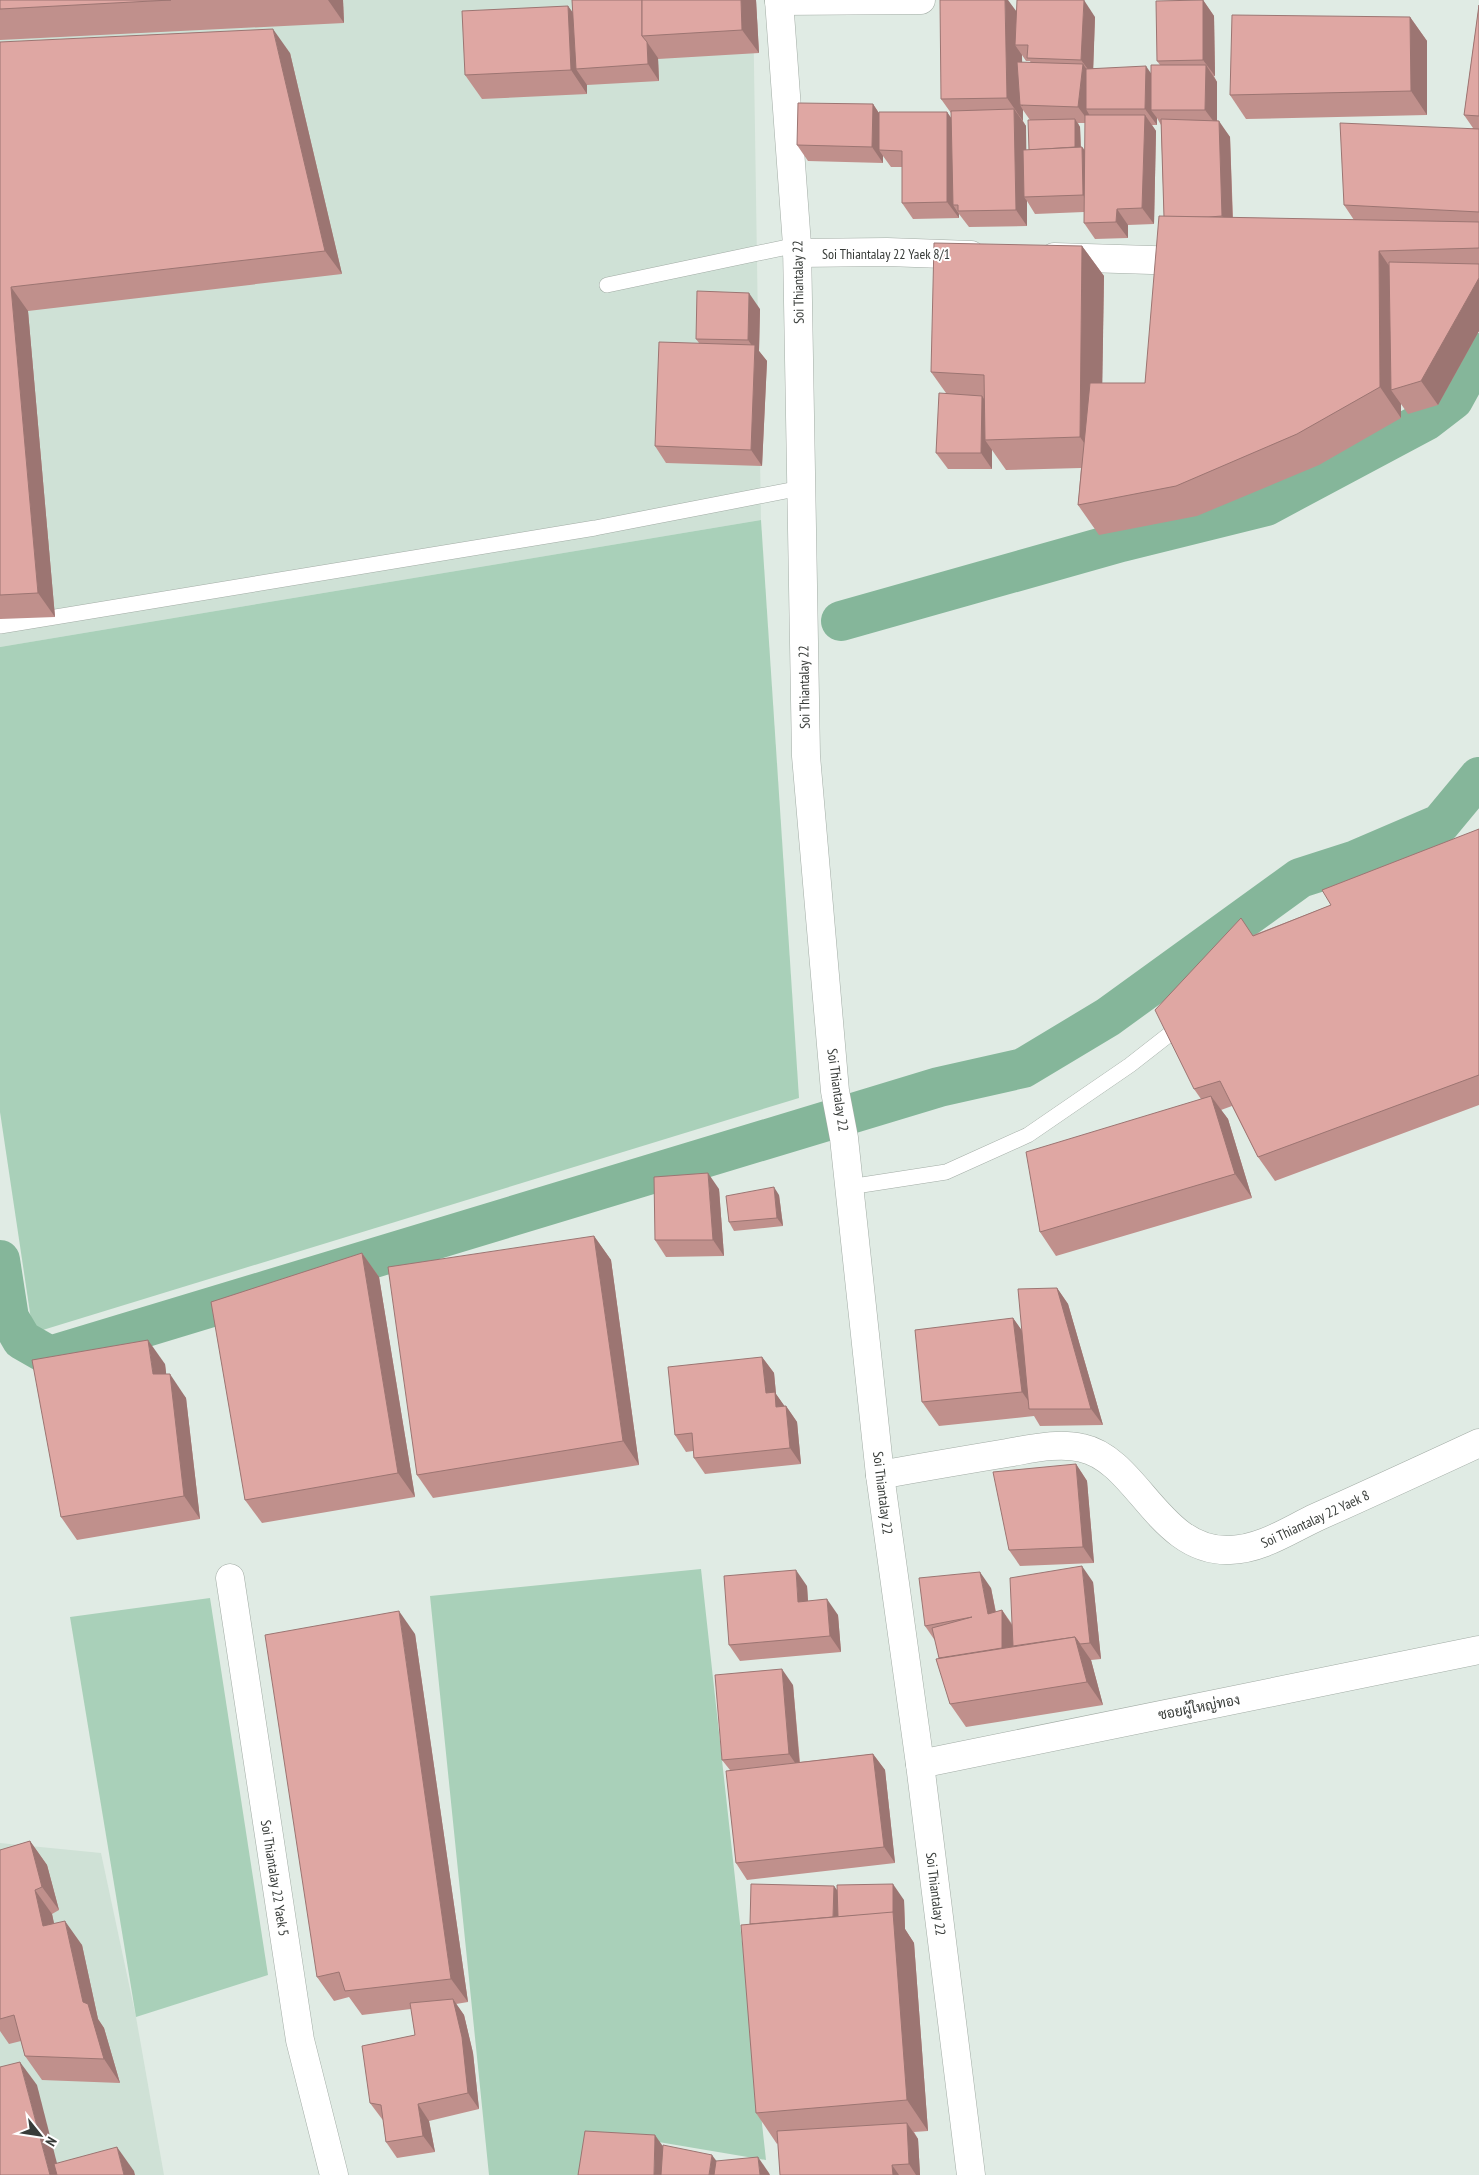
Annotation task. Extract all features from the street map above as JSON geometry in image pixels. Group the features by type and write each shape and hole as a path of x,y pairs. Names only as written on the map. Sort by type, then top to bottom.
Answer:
{"street":[{"path":"779,1 921,0"},
{"name":"Soi Thiantalay 22","path":"779,1 797,249 806,756 835,1090 844,1138 880,1475 920,1764 971,2175"},
{"name":"Soi Thiantalay 22 Yaek 8/1","path":"797,249 996,256"},
{"path":"1026,256 1184,261"},
{"name":"Soi Thiantalay 22 Yaek 8","path":"880,1475 1049,1446 1082,1447 1100,1454 1122,1473 1152,1508 1183,1536 1201,1546 1229,1550 1259,1546 1479,1443"},
{"name":"Soi Thiantalay 22 Yaek 5","path":"230,1578 300,2040 334,2175"},
{"name":"ซอยผู้ใหญ่ทอง","path":"920,1764 1479,1650"}],"lane":[{"path":"607,285 797,249"},
{"path":"0,626 595,528 801,488"},
{"path":"849,1187 946,1172 1028,1135 1130,1065 1171,1033"}],"shaded area":[{"path":"0,0 753,0 761,520 0,647"},
{"path":"0,1843 101,1853 136,2017 164,2175 0,2175"}],"green space":[{"path":"761,520 799,1098 33,1333 0,1112 0,647"},
{"path":"701,1569 766,2160 611,2134 593,2175 489,2175 430,1596"},
{"path":"210,1598 268,1975 136,2017 70,1617"}],"building":[{"path":"0,0 171,0 0,9"},
{"path":"572,0 642,0 642,36 647,42 648,64 576,69"},
{"path":"642,0 741,0 742,30 642,36"},
{"path":"940,0 1005,0 1007,98 941,99"},
{"path":"1017,0 1084,0 1081,60 1027,58 1028,45 1015,45"},
{"path":"1203,0 1203,60 1157,61 1156,1"},
{"path":"1479,5 1479,116 1464,115"},
{"path":"568,6 571,70 465,75 462,11"},
{"path":"1232,15 1410,17 1411,91 1230,95"},
{"path":"273,29 325,251 11,287 38,593 0,595 0,42"},
{"path":"1017,62 1083,64 1078,107 1020,105"},
{"path":"1151,65 1206,65 1205,110 1151,110"},
{"path":"1146,66 1145,109 1086,109 1086,69"},
{"path":"798,103 873,104 872,147 797,145"},
{"path":"1014,109 1016,210 958,211 958,205 953,205 951,111"},
{"path":"879,112 947,112 947,202 902,203 902,151 879,150"},
{"path":"1085,115 1145,115 1142,208 1117,209 1116,222 1084,223"},
{"path":"1075,119 1075,147 1029,150 1028,120"},
{"path":"1161,119 1219,121 1222,216 1164,217"},
{"path":"1340,123 1479,129 1479,212 1344,205"},
{"path":"1082,147 1083,195 1024,197 1023,150"},
{"path":"1159,216 1479,222 1479,248 1379,251 1380,387 1297,434 1176,486 1078,505 1090,383 1145,383"},
{"path":"934,243 1082,246 1080,437 985,440 984,375 931,372"},
{"path":"1389,262 1479,264 1479,278 1421,381 1391,390"},
{"path":"697,291 749,293 748,340 696,339"},
{"path":"659,342 755,345 751,450 655,446"},
{"path":"939,393 982,396 981,453 936,453"},
{"path":"1479,829 1479,1075 1258,1157 1220,1081 1194,1089 1155,1010 1241,918 1253,936 1331,905 1322,890"},
{"path":"1211,1096 1235,1174 1040,1232 1026,1152"},
{"path":"708,1173 713,1240 655,1240 654,1177"},
{"path":"774,1187 777,1218 729,1222 726,1196"},
{"path":"594,1236 623,1441 417,1475 388,1267"},
{"path":"362,1253 398,1473 245,1500 211,1302"},
{"path":"1057,1288 1091,1409 1029,1409 1018,1289"},
{"path":"1013,1318 1022,1392 922,1402 915,1330"},
{"path":"148,1340 153,1374 170,1374 184,1496 61,1517 32,1360"},
{"path":"762,1357 766,1393 775,1392 776,1407 786,1406 790,1448 694,1458 692,1433 675,1435 668,1367"},
{"path":"1076,1464 1083,1547 1009,1550 993,1472"},
{"path":"1082,1566 1090,1643 1080,1644 1075,1637 1013,1646 1010,1578"},
{"path":"796,1570 798,1602 827,1599 830,1636 729,1645 724,1576"},
{"path":"980,1572 988,1614 1002,1610 1002,1648 939,1658 932,1628 972,1617 925,1626 919,1578"},
{"path":"399,1611 451,1979 345,1991 339,1972 317,1977 265,1635"},
{"path":"1075,1637 1087,1682 950,1704 936,1659"},
{"path":"782,1669 789,1754 722,1760 715,1675"},
{"path":"873,1754 884,1847 736,1863 726,1771"},
{"path":"30,1841 42,1887 35,1890 43,1926 65,1921 83,2002 88,2004 104,2059 25,2056 14,2015 0,2019 0,1850"},
{"path":"751,1884 834,1886 833,1917 750,1924"},
{"path":"893,1884 893,1913 838,1917 837,1885"},
{"path":"893,1912 907,2100 756,2113 741,1925"},
{"path":"453,1999 462,2037 468,2093 418,2104 423,2136 386,2142 381,2105 370,2103 362,2046 415,2035 410,2003"},
{"path":"20,2062 50,2175 0,2175 0,2067"},
{"path":"907,2123 909,2164 892,2165 893,2175 780,2175 777,2131"},
{"path":"585,2131 655,2135 654,2175 578,2175"},
{"path":"663,2145 712,2155 709,2175 661,2175"},
{"path":"117,2147 124,2175 57,2175 54,2164"},
{"path":"758,2157 760,2175 714,2175 716,2161"}],"waterway":[{"path":"841,621 1121,542 1266,506 1427,420 1453,400 1479,353"},
{"path":"0,1260 9,1318 22,1340 50,1356 939,1087 1023,1068 1108,1017 1300,878 1356,860 1440,824 1479,777"}]}
